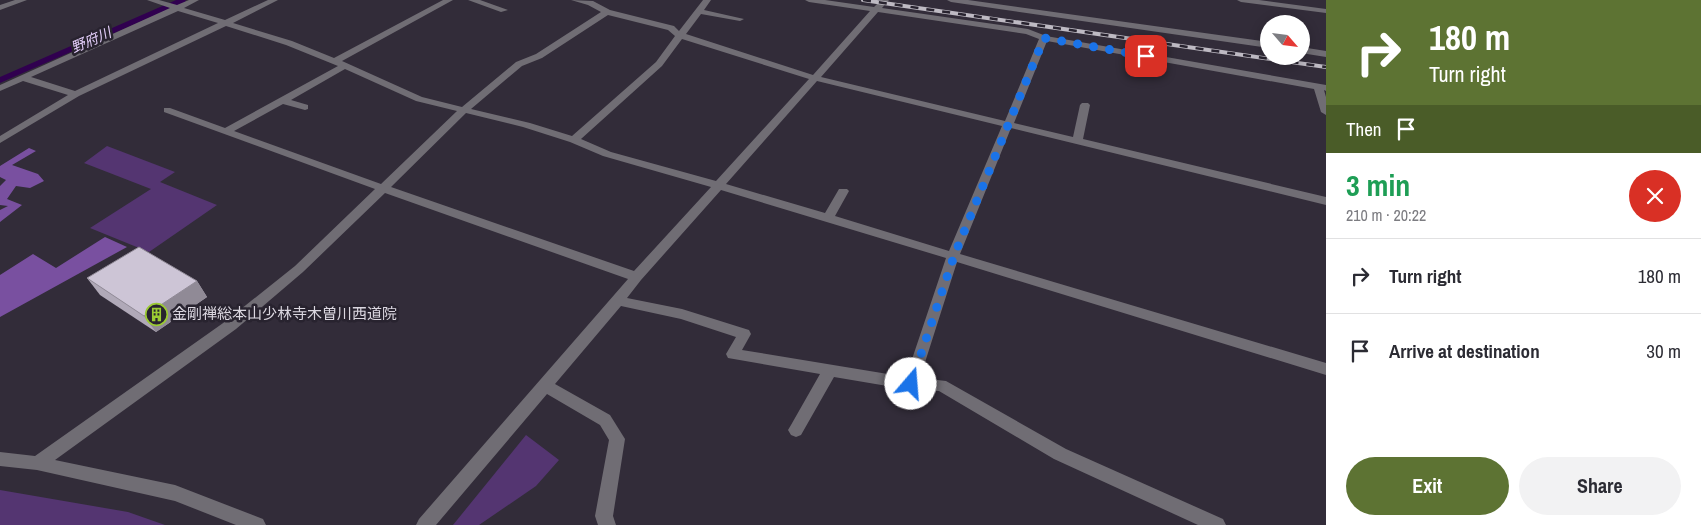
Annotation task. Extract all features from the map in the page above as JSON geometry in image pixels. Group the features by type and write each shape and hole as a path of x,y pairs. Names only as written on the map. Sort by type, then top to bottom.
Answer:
{"street":[{"path":"0,8 23,0"},
{"path":"151,0 289,43 419,99 526,125 574,140 607,154 718,185 1326,369"},
{"path":"0,88 196,0"},
{"path":"0,140 76,94 274,0"},
{"path":"225,132 449,0"},
{"path":"472,0 504,10"},
{"path":"575,0 592,2 607,12 671,28 679,35 814,78 1326,201"},
{"path":"574,140 659,64 706,0"},
{"path":"809,0 881,5 1028,32 1044,38 1322,87 1326,112"},
{"path":"951,0 1260,44"},
{"path":"1241,0 1326,11"},
{"path":"425,525 618,301 636,277 881,5"},
{"path":"37,463 231,325 299,269 465,109 518,64 538,56 607,12"},
{"path":"698,12 740,19"},
{"path":"911,384 954,256 1044,38"},
{"path":"1310,51 1326,54"},
{"path":"23,78 76,94"},
{"path":"282,100 305,108"},
{"path":"1077,141 1085,105"},
{"path":"166,110 636,277"},
{"path":"828,218 843,191"},
{"path":"618,301 682,314 744,334 733,354 830,372 911,384 941,385 1060,454 1217,525"},
{"path":"796,430 830,372"},
{"path":"544,385 605,420 617,440 604,516 607,525"},
{"path":"0,459 37,463 175,494 257,525"}],"shaded area":[{"path":"107,146 175,172 160,182 217,205 149,252 90,228 151,189 84,163"},
{"path":"29,148 36,151 12,165 38,174 44,181 30,188 16,186 7,199 22,205 0,222 0,210 8,206 0,205 0,186 6,180 0,177 0,166"},
{"path":"105,237 127,247 0,317 0,275 33,254 56,268"},
{"path":"526,435 559,460 536,486 479,525 453,525"},
{"path":"0,490 128,512 165,525 0,525"}],"building":[{"path":"139,247 197,281 144,316 87,278"}],"waterway":[{"name":"野府川","path":"0,80 183,0"}],"railway":[{"path":"863,0 1326,67"}],"place":[{"name":"金剛禅総本山少林寺木曽川西道院","path":"156,314"}],"route":[{"path":"911,384 954,256 1044,38 1146,56"}]}
